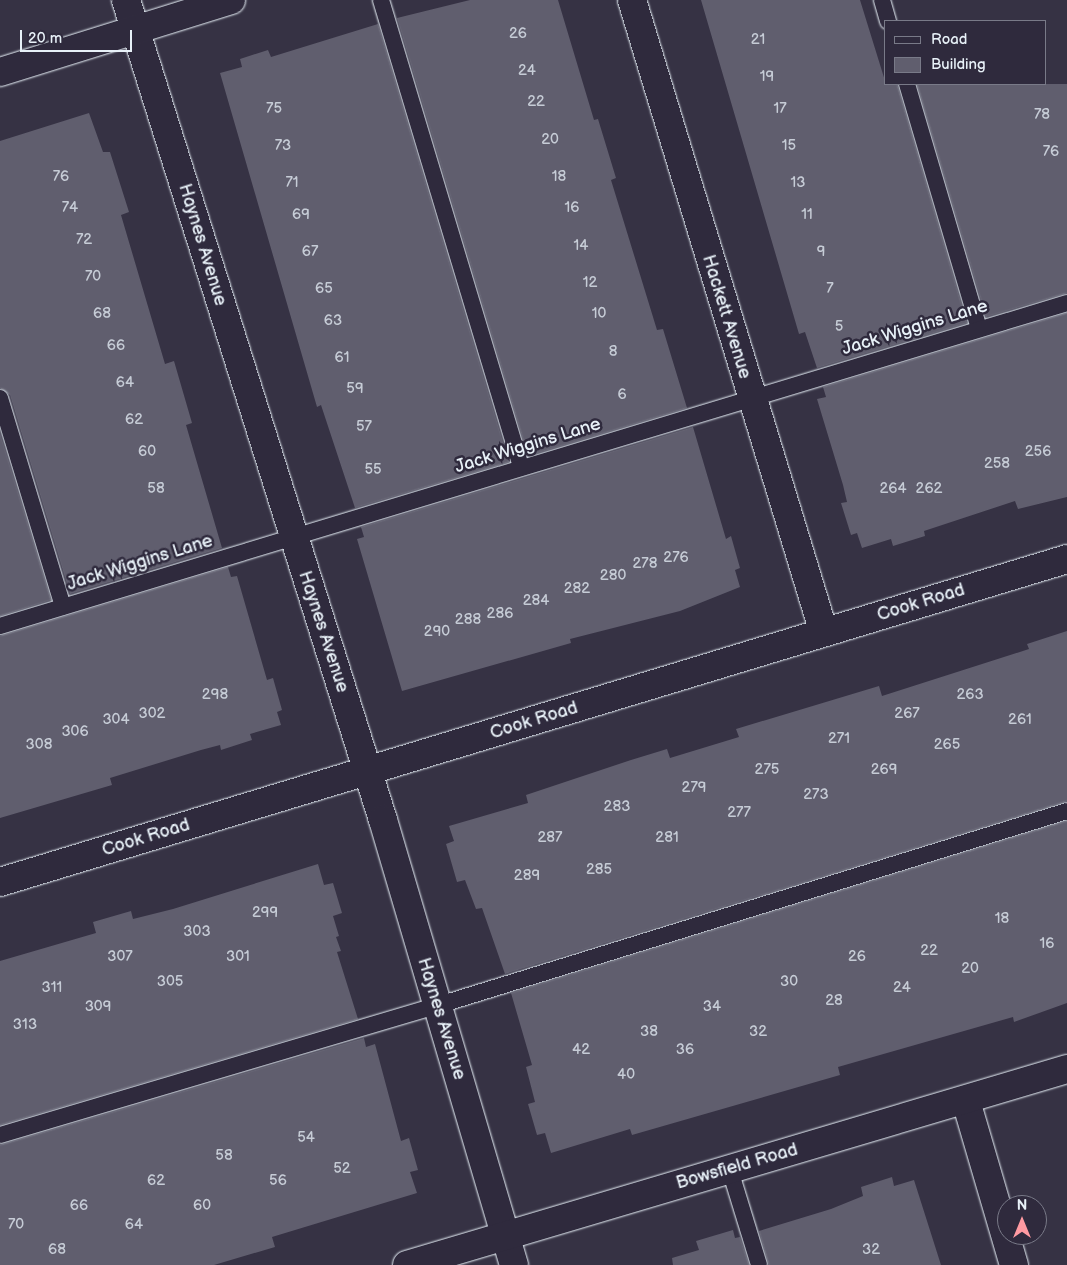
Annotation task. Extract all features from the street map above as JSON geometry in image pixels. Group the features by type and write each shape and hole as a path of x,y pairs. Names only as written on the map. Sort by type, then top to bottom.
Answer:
{"street":[{"name":"Haynes Avenue","path":"126,0 366,771 514,1265"},
{"path":"0,72 231,0"},
{"name":"Hackett Avenue","path":"632,0 751,401 824,633"},
{"name":"Cook Road","path":"0,882 1067,559"},
{"name":"Bowsfield Road","path":"407,1265 966,1101 1067,1069"},
{"path":"966,1101 1014,1265"}],"lane":[{"path":"381,0 521,468"},
{"path":"882,0 888,20"},
{"path":"907,85 980,329"},
{"name":"Jack Wiggins Lane","path":"0,626 521,468 751,401 1067,303"},
{"path":"0,398 63,607"},
{"path":"0,1135 436,1006 1067,811"},
{"path":"730,1170 759,1265"}],"building":[{"path":"470,0 558,0 594,120 598,119 616,178 611,180 657,330 663,329 687,408 528,456 397,18"},
{"path":"701,0 860,0 884,78 884,85 897,85 967,323 817,368 805,332 799,334"},
{"path":"378,24 509,462 355,508 321,405 317,407 220,73 242,67 240,59 268,50 271,57"},
{"path":"1067,84 1067,293 986,317 917,85"},
{"path":"89,113 103,152 110,152 129,212 121,215 165,364 174,361 192,423 186,425 222,548 70,594 10,395 0,388 0,141"},
{"path":"1067,313 1067,497 1018,509 1015,501 924,531 925,536 893,546 891,539 862,548 857,533 851,535 841,503 847,502 817,399 826,397 823,387"},
{"path":"693,427 726,539 731,536 740,568 735,570 740,587 680,611 570,639 571,643 402,691 357,539 364,537 361,527"},
{"path":"0,433 51,600 0,616"},
{"path":"228,567 231,577 237,576 267,680 273,678 282,710 277,712 281,725 250,734 252,740 221,750 220,745 201,750 110,778 112,785 0,818 0,636"},
{"path":"1067,631 1067,801 505,974 482,908 476,909 465,880 457,882 446,844 454,841 449,826 528,803 526,795 631,760 667,749 670,758 739,737 736,729 879,686 882,696 1029,649 1027,644"},
{"path":"1067,821 1067,1003 1014,1022 1013,1017 838,1067 840,1075 632,1135 630,1129 551,1153 545,1133 537,1135 528,1104 535,1102 526,1067 532,1065 511,993"},
{"path":"318,864 324,885 333,883 342,913 333,916 339,936 336,937 341,951 337,952 358,1019 0,1125 0,961 96,933 93,922 131,911 133,919 173,909"},
{"path":"364,1038 366,1047 375,1044 401,1141 409,1138 418,1170 410,1172 417,1193 272,1237 275,1247 214,1265 0,1265 0,1145"},
{"path":"892,1177 894,1186 914,1180 941,1265 769,1265 759,1231 831,1209 863,1196 861,1187"},
{"path":"733,1230 735,1238 740,1237 749,1265 673,1265 672,1258 699,1250 696,1241"}]}
